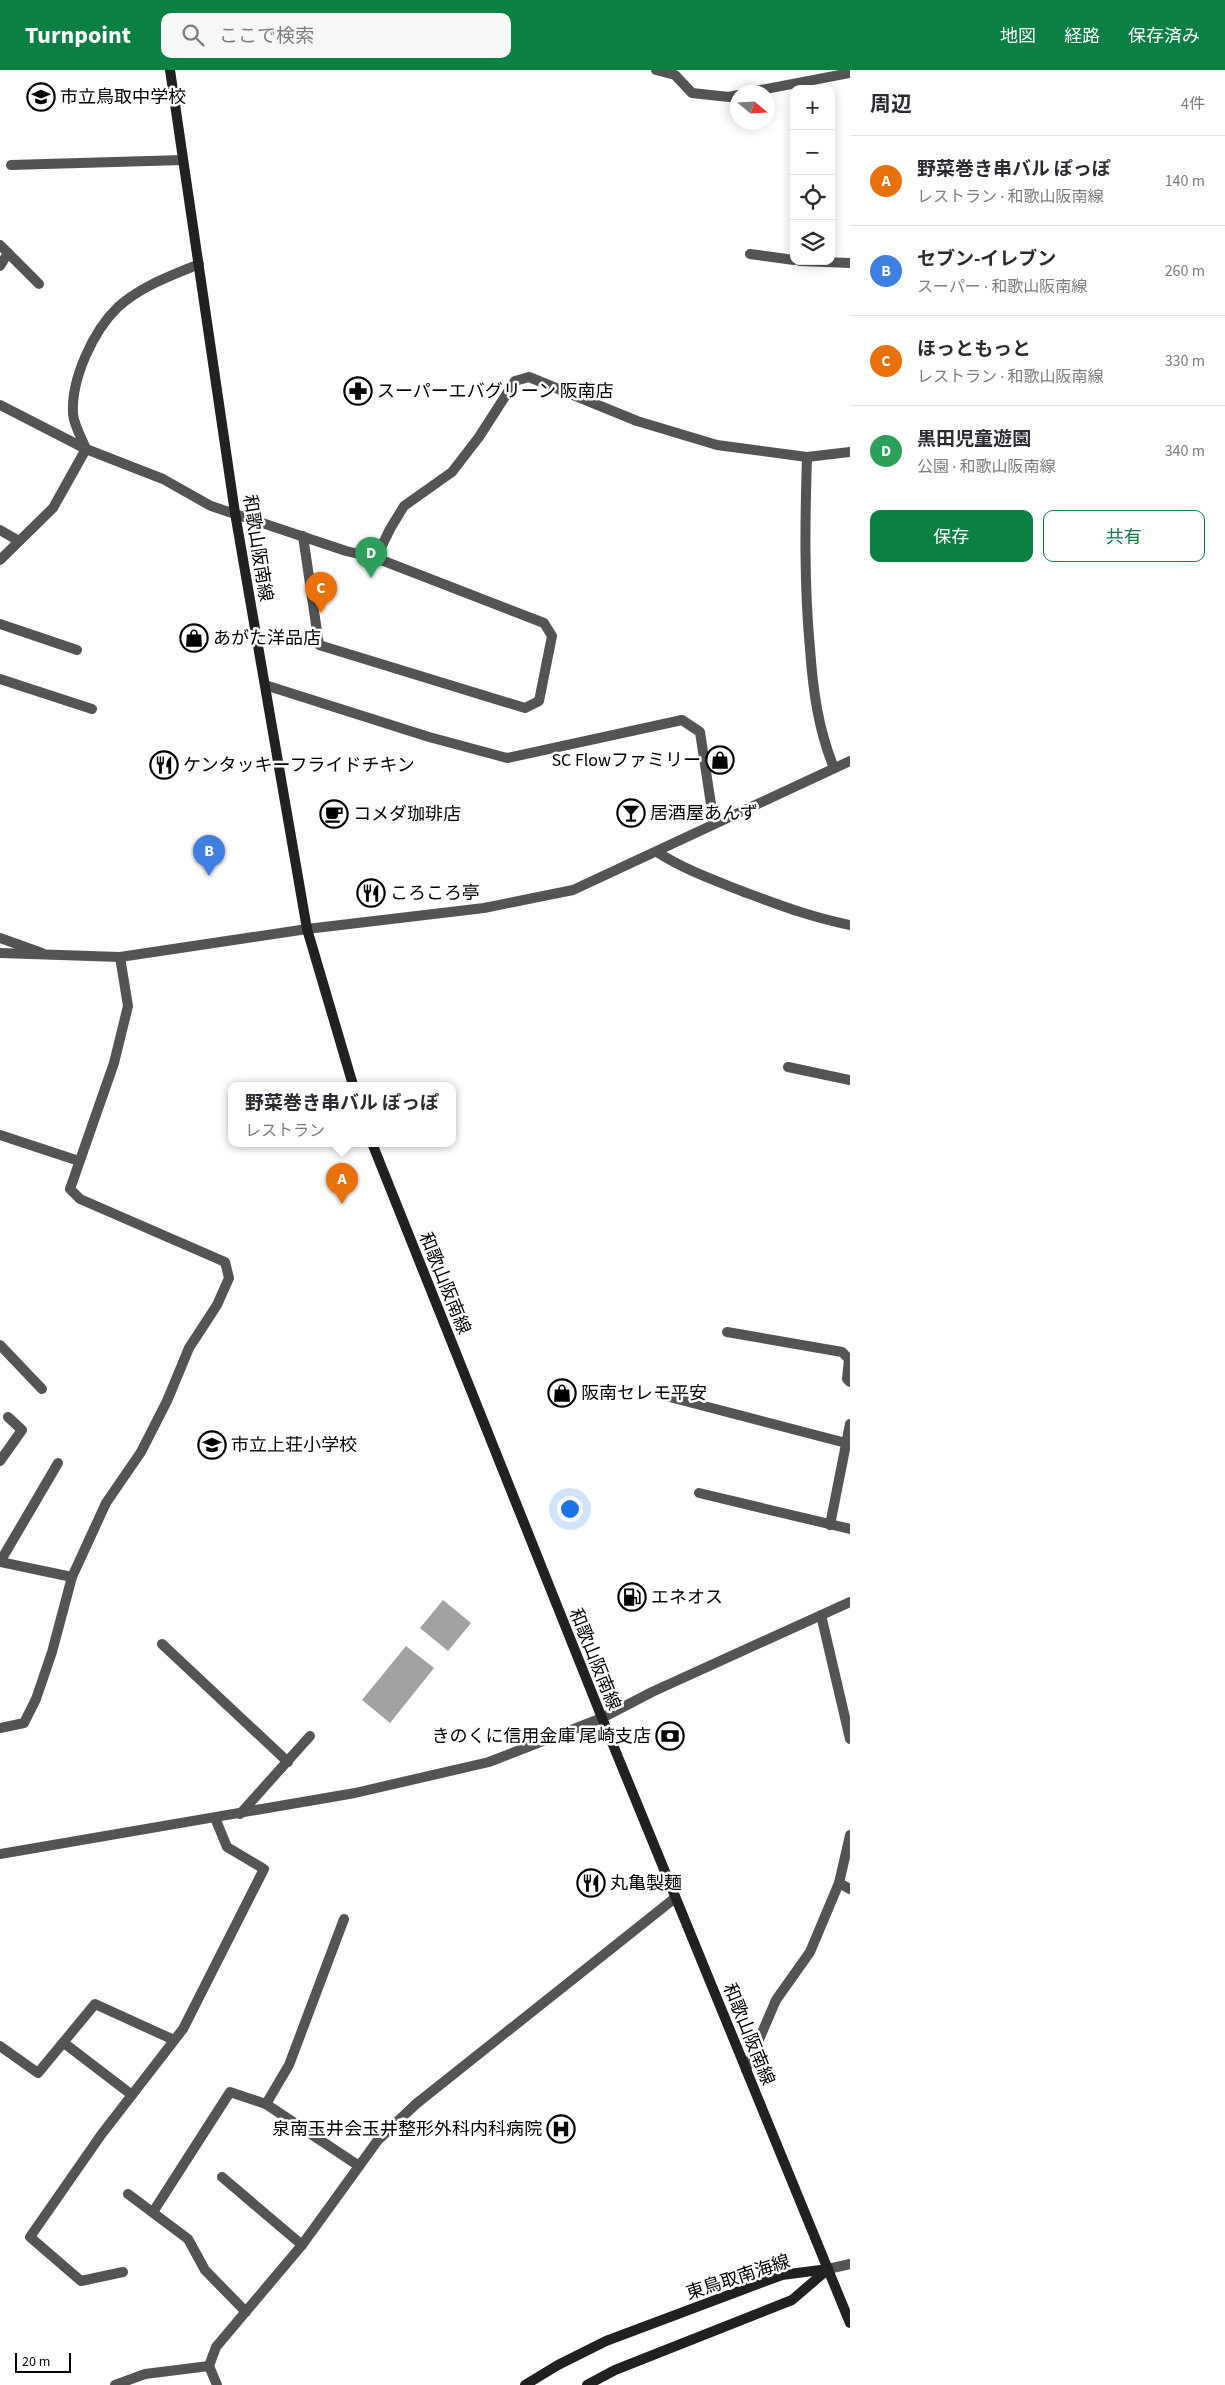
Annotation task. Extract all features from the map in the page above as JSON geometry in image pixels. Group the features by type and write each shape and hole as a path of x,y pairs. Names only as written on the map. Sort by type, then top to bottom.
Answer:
{"main road":[{"name":"和歌山阪南線","path":"170,70 235,513 307,929 352,1082"},
{"name":"和歌山阪南線","path":"374,1147 602,1718 850,2323"},
{"name":"東鳥取南海線","path":"525,2385 558,2365 606,2341 782,2275 828,2269"},
{"name":"東鳥取南海線","path":"587,2385 615,2370 792,2300 828,2269"}],"street":[{"path":"656,70 675,75 692,93 730,97"},
{"path":"775,87 850,71"},
{"path":"11,166 184,160"},
{"path":"0,245 39,284"},
{"path":"0,266 8,253"},
{"path":"750,254 790,259"},
{"path":"835,262 850,263"},
{"path":"86,449 73,416 74,393 80,370 94,340 118,307 155,282 199,264"},
{"path":"376,558 404,506 452,472 479,437 515,380 529,377 636,421 717,445 807,457 850,452"},
{"path":"0,405 86,449 163,479 211,506 235,513 303,536 346,551 376,558 544,623 552,636 539,700 525,708 319,645 303,536"},
{"path":"0,560 53,508 86,449"},
{"path":"807,457 804,556 814,692 825,746 834,768"},
{"path":"0,530 19,542"},
{"path":"0,624 78,650"},
{"path":"0,679 92,709"},
{"path":"265,685 429,738 508,758 682,720 700,732 714,824"},
{"path":"0,954 120,957 307,929 484,908 573,890 850,761"},
{"path":"657,852 681,868 800,912 850,925"},
{"path":"0,938 43,954"},
{"path":"0,1728 24,1723 36,1699 52,1652 72,1577 106,1503 141,1452 167,1401 189,1348 216,1305 229,1278 225,1262 80,1200 70,1189 114,1063 128,1006 120,957"},
{"path":"788,1067 850,1080"},
{"path":"0,1135 79,1162"},
{"path":"727,1332 842,1352 849,1359 848,1379 850,1382"},
{"path":"0,1345 42,1389"},
{"path":"662,1395 846,1443"},
{"path":"0,1461 22,1430 8,1417"},
{"path":"830,1525 850,1424"},
{"path":"58,1463 0,1562 72,1577"},
{"path":"699,1494 850,1529"},
{"path":"0,1854 355,1793 489,1762 602,1718 652,1692 850,1602"},
{"path":"821,1615 850,1739"},
{"path":"162,1644 288,1762"},
{"path":"240,1814 310,1736"},
{"path":"123,2272 81,2281 30,2237 132,2095 183,2029 264,1869 227,1847 215,1818"},
{"path":"746,2070 776,2000 810,1952 839,1883 850,1835"},
{"path":"839,1883 850,1889"},
{"path":"217,2385 209,2366 216,2347 302,2245 378,2140 416,2104 675,1898"},
{"path":"266,2104 289,2064 344,1918"},
{"path":"0,2046 38,2073 96,2004 174,2040"},
{"path":"64,2042 132,2095"},
{"path":"152,2212 230,2092 266,2104 359,2166"},
{"path":"222,2178 302,2245"},
{"path":"128,2194 188,2239 205,2270 246,2312"},
{"path":"828,2269 850,2264"},
{"path":"115,2385 145,2374 209,2366"}],"shaded area":[{"path":"443,1600 471,1623 448,1651 420,1628"},
{"path":"406,1646 434,1668 390,1723 362,1700"}],"place":[{"name":"市立鳥取中学校","path":"41,97"},
{"name":"スーパーエバグリーン 阪南店","path":"358,391"},
{"name":"黒田児童遊園","path":"371,578"},
{"name":"ほっともっと","path":"321,613"},
{"name":"あがた洋品店","path":"194,638"},
{"name":"SC Flowファミリー","path":"720,760"},
{"name":"ケンタッキーフライドチキン","path":"164,765"},
{"name":"居酒屋あんず","path":"631,813"},
{"name":"コメダ珈琲店","path":"334,814"},
{"name":"セブン-イレブン","path":"209,876"},
{"name":"ころころ亭","path":"371,893"},
{"name":"野菜巻き串バル ぽっぽ","path":"342,1204"},
{"name":"阪南セレモ平安","path":"562,1393"},
{"name":"市立上荘小学校","path":"212,1445"},
{"name":"エネオス","path":"632,1597"},
{"name":"きのくに信用金庫 尾崎支店","path":"670,1736"},
{"name":"丸亀製麺","path":"591,1883"},
{"name":"泉南玉井会玉井整形外科内科病院","path":"561,2129"}]}
